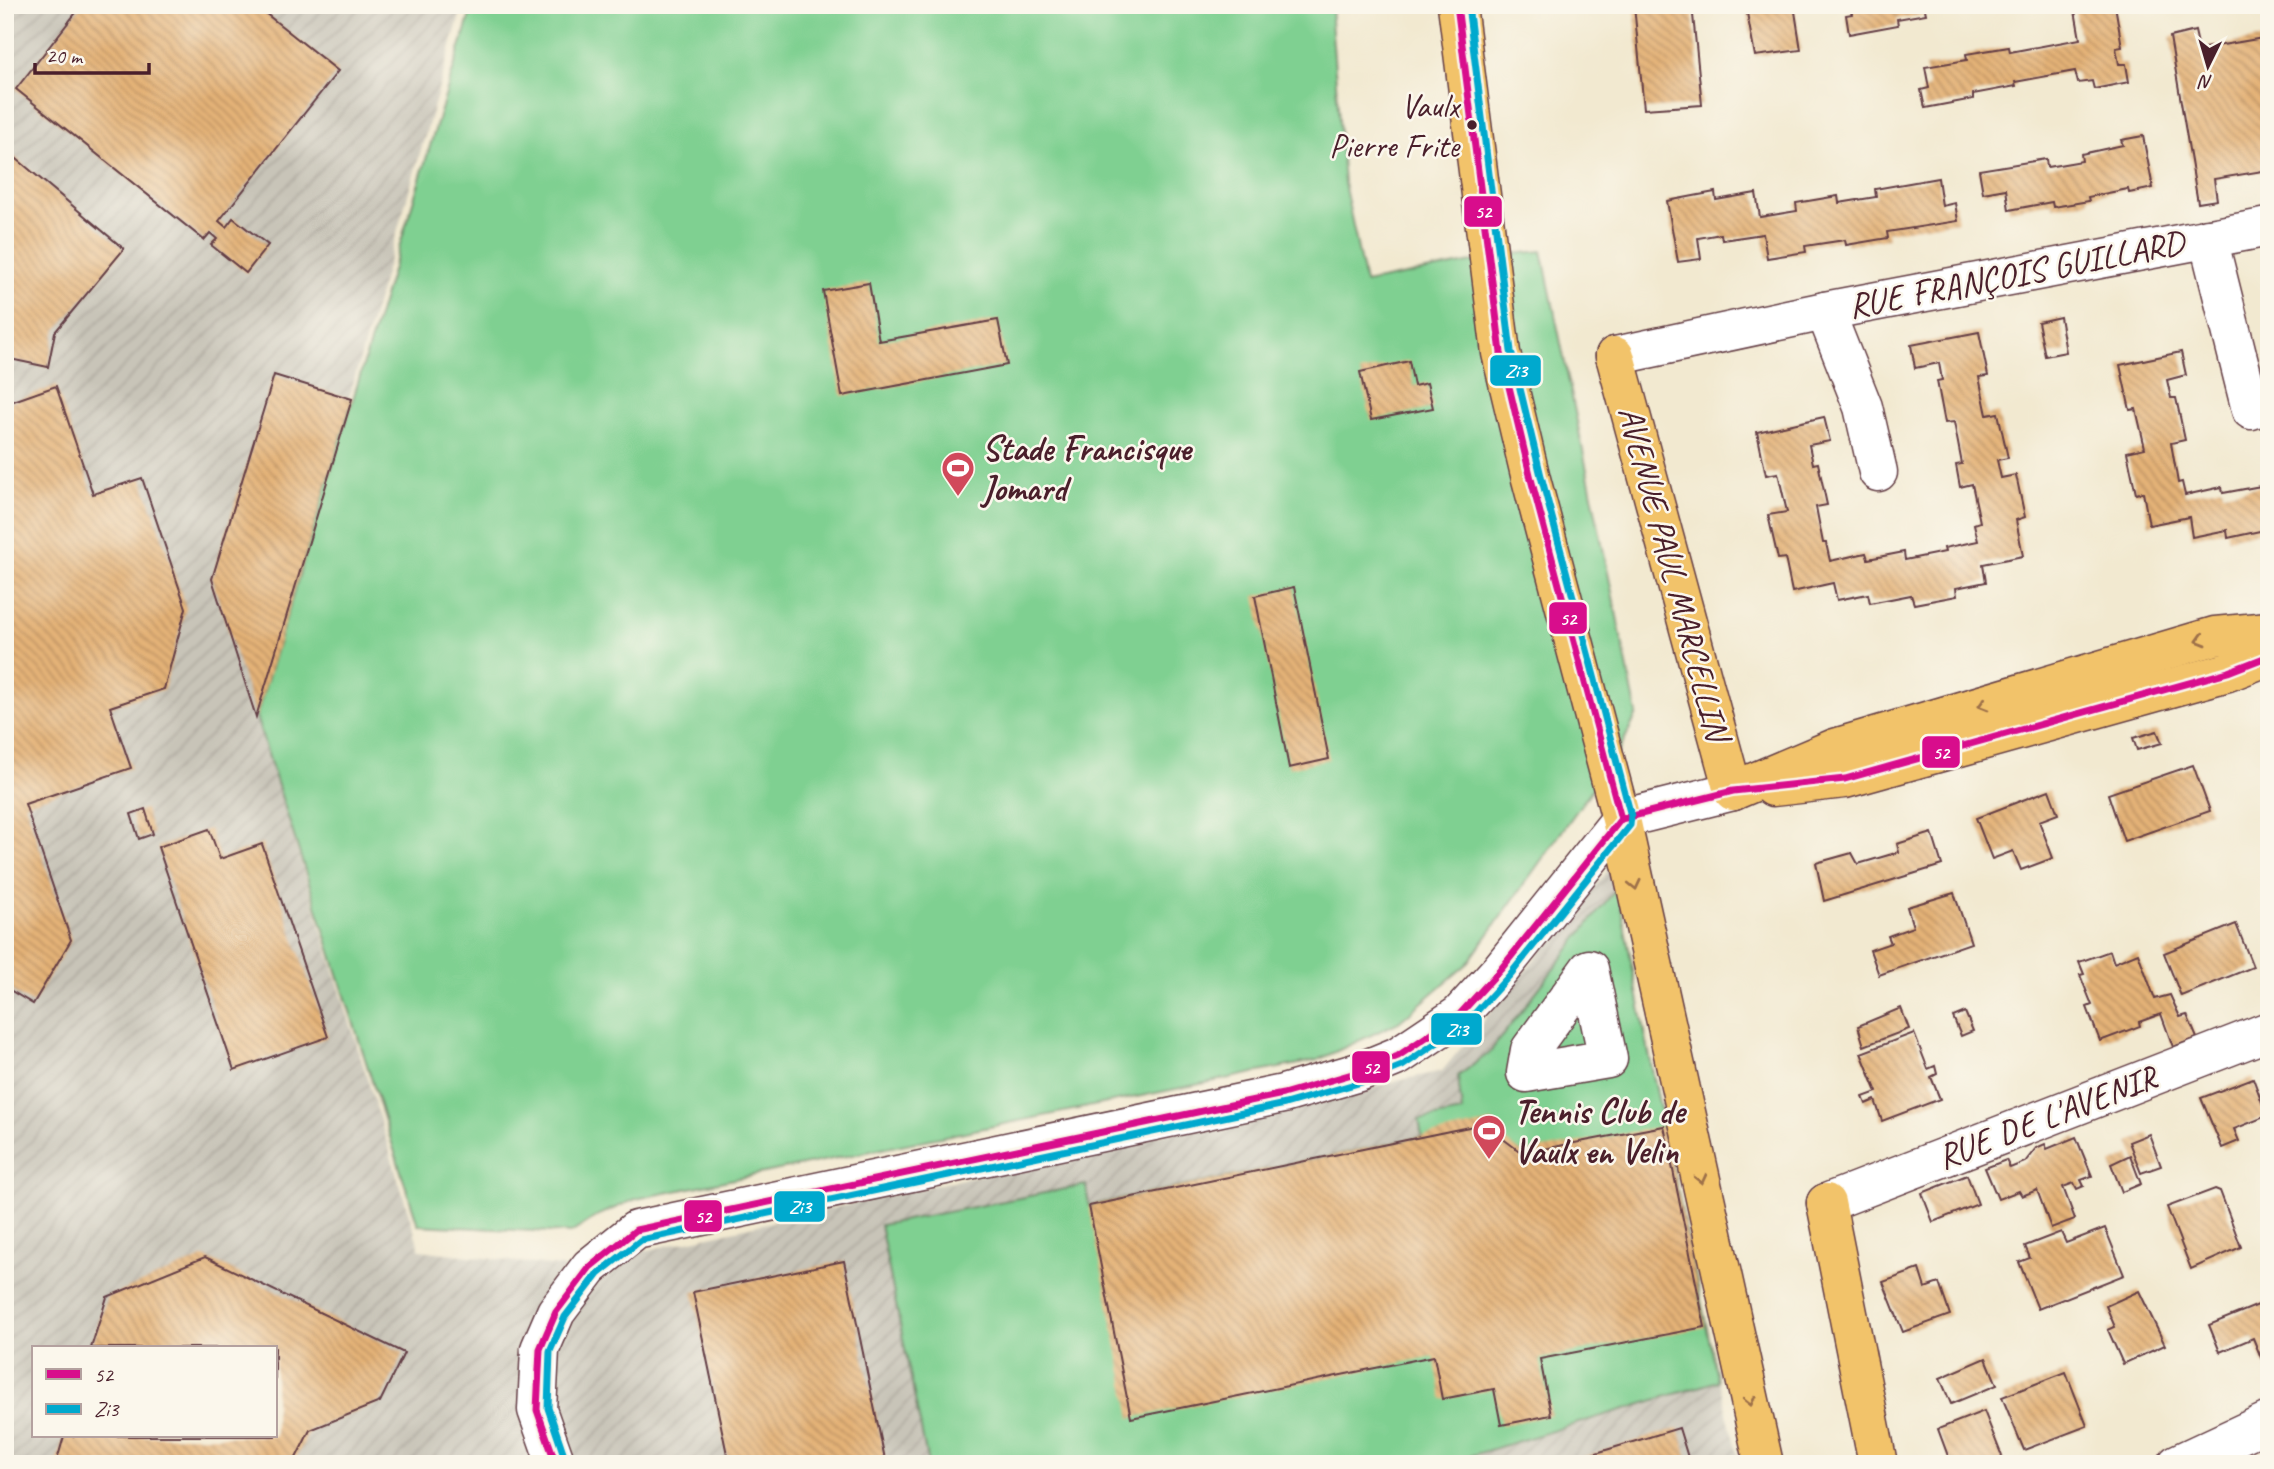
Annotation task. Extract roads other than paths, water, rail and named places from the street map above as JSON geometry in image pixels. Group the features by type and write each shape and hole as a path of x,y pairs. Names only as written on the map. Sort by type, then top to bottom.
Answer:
{"main road":[{"path":"1457,5 1502,353 1531,479 1621,818 1764,1464"},
{"name":"AVENUE PAUL MARCELLIN","path":"1615,356 1733,791"},
{"path":"1733,791 1835,748 2215,636 2269,631"},
{"path":"1733,791 1845,779 2228,672 2269,656"},
{"path":"1826,1203 1878,1464"}],"street":[{"name":"RUE FRANÇOIS GUILLARD","path":"1615,356 1825,311 2269,226"},
{"name":"RUE FRANÇOIS GUILLARD","path":"2208,238 2251,410"},
{"name":"RUE FRANÇOIS GUILLARD","path":"1825,311 1863,407 1878,472"},
{"path":"556,1464 537,1410 540,1349 556,1312 590,1267 636,1230 1283,1094 1359,1072 1398,1056 1459,1015 1501,969 1621,818 1733,791"},
{"name":"RUE DE L'AVENIR","path":"1826,1203 2269,1031"},
{"path":"2177,1464 2269,1421"}],"place":[{"name":"Vaulx Pierre Frite","path":"1472,125"},
{"name":"Stade Francisque Jomard","path":"958,498"},
{"name":"Tennis Club de Vaulx en Velin","path":"1489,1161"}]}
